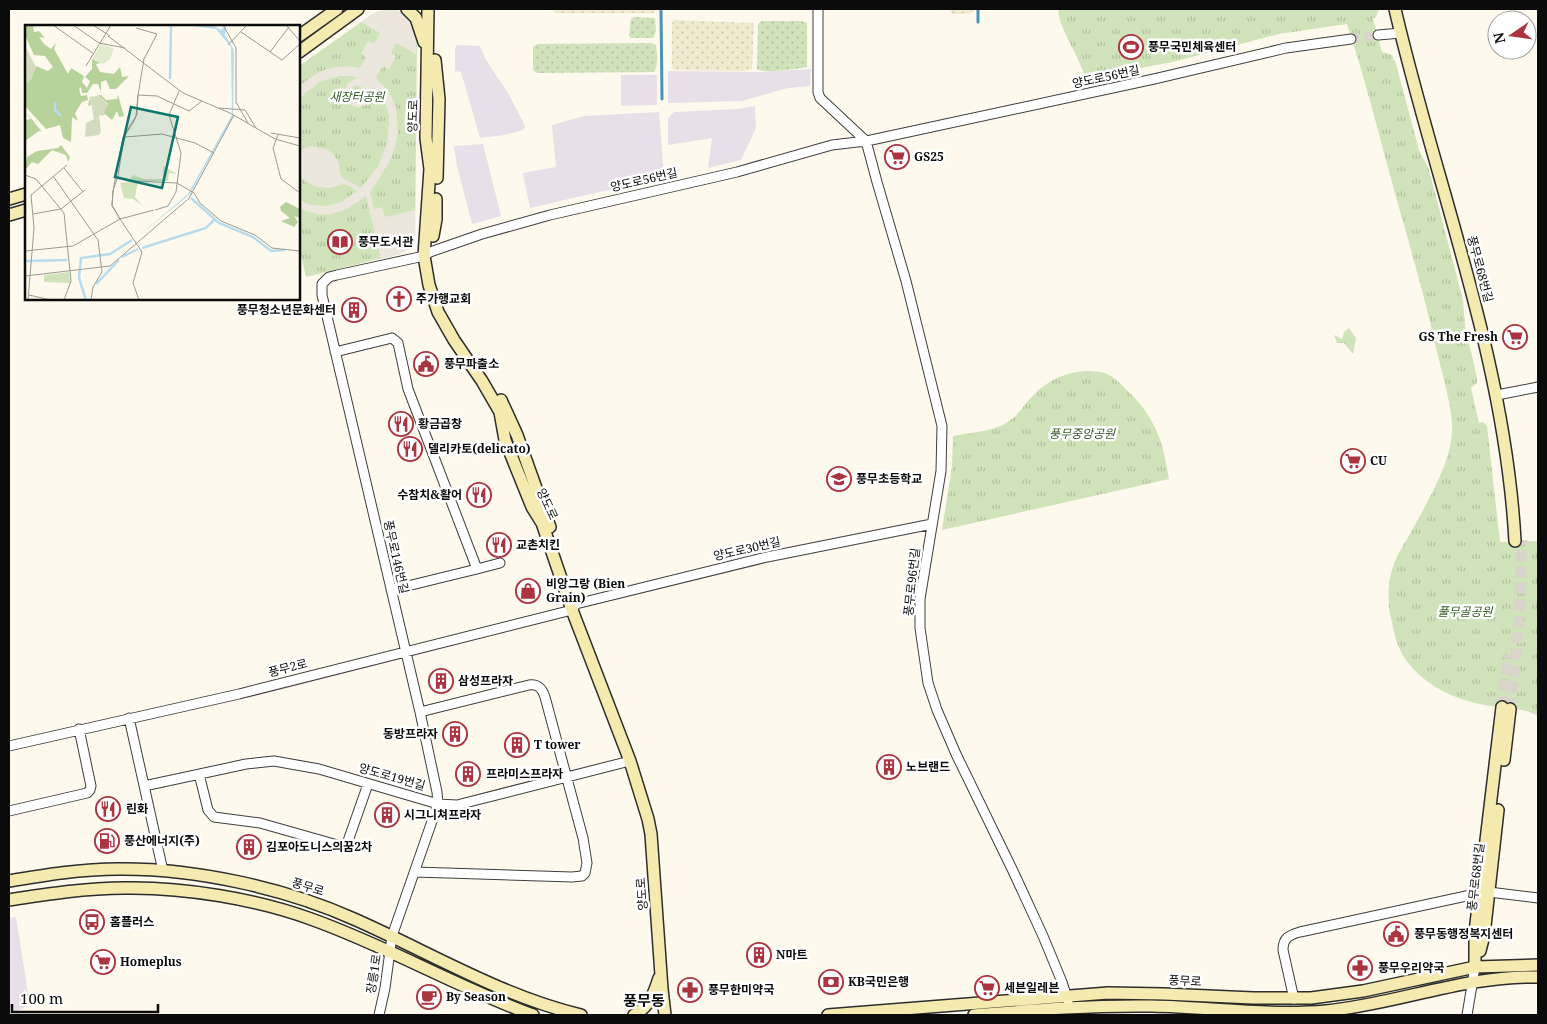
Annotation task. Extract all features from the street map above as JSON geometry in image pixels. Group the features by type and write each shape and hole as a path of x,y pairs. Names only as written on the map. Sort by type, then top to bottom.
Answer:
{"street":[{"path":"300,35 337,9"},
{"path":"300,51 358,9"},
{"path":"407,9 411,12 419,26 428,57"},
{"name":"양도로","path":"428,9 426,138 430,169 427,254 429,285 438,312 500,412 505,440 532,507 542,524 630,761 648,818 651,834 660,972 665,1015"},
{"name":"양도로","path":"427,254 436,219 439,98 435,68 436,9"},
{"path":"818,9 818,92 820,98 866,141"},
{"name":"풍무로68번길","path":"1395,9 1500,395"},
{"name":"풍무로68번길","path":"1402,9 1427,111 1481,298 1500,395 1519,541"},
{"path":"1378,36 1401,32"},
{"name":"양도로56번길","path":"427,254 482,234 550,214 737,172 832,145 866,141 1154,80 1286,48 1351,39"},
{"name":"풍무로96번길","path":"866,141 906,281 942,426 942,457 923,579 920,628 925,669 932,698 956,754 1039,928 1068,1001"},
{"path":"9,199 25,194"},
{"path":"9,214 25,210"},
{"name":"풍무로146번길","path":"392,936 438,804 420,712 335,352 322,295 322,284 325,280 337,275 427,254"},
{"path":"335,352 392,338 398,343 408,388 477,569"},
{"path":"1500,395 1538,387"},
{"name":"양도로30번길","path":"574,607 767,557 932,524"},
{"path":"391,590 500,563"},
{"name":"양도로","path":"574,607 636,759 653,817 671,1015"},
{"name":"풍무2로","path":"9,746 231,695 574,607"},
{"path":"415,872 572,877 582,876 587,870 586,853 567,778 544,692 538,686 529,685 420,712"},
{"name":"풍무로68번길","path":"1475,967 1475,932 1484,893 1506,708"},
{"path":"129,718 163,870"},
{"path":"9,811 87,793 90,790 91,786 79,729"},
{"name":"양도로19번길","path":"144,786 246,764 274,761 320,769 438,804 449,805 463,804 630,761"},
{"path":"200,774 208,810 214,816 260,823 341,846 344,846 348,841 368,784"},
{"name":"풍무로","path":"9,881 72,871 118,869 163,870 238,883 320,905 392,936 500,987 536,1002 581,1015"},
{"path":"9,900 64,892 126,888 163,889 205,894 276,908 310,918 533,1015"},
{"path":"1294,999 1283,950 1283,944 1288,936 1484,893 1538,898"},
{"name":"장릉1로","path":"379,1015 391,952 392,936"},
{"name":"풍무로","path":"974,1015 1108,993 1294,999 1330,996 1363,991 1475,967 1538,965"},
{"path":"1468,1015 1475,967"},
{"path":"634,1015 640,1012 649,1002 660,972"},
{"name":"풍무로","path":"828,1015 1068,1001 1110,1010 1319,1012 1355,1007 1472,982 1506,978 1538,978"},
{"path":"1108,993 1110,1010"}],"shaded area":[{"path":"390,9 399,11 410,19 416,33 416,54 396,43 391,53 396,56 389,69 383,66 376,78 389,92 396,106 398,131 392,156 370,192 374,209 382,207 385,217 415,210 415,238 411,247 400,254 381,259 366,196 347,209 328,215 300,209 300,200 311,205 326,206 341,202 357,191 345,184 329,188 317,187 307,183 300,176 300,151 311,146 331,152 338,161 341,177 361,188 378,166 387,144 389,115 384,100 372,87 372,98 366,105 358,108 349,104 344,97 348,83 357,78 339,76 320,82 300,99 300,85 319,72 330,68 349,66 360,68 366,58 361,54 368,41 374,44 380,33 361,22 377,12","holes":["354,86 364,89 365,94 362,98 355,99 352,97 351,90"]},
{"path":"553,9 656,9 653,13 555,13"},
{"path":"949,9 974,9 974,11 969,14 953,14"},
{"path":"674,20 753,23 752,69 744,71 674,70 672,67 672,23"},
{"path":"457,45 480,46 486,60 508,93 524,124 523,130 505,135 480,138 461,72 455,71 455,48"},
{"path":"811,69 810,86 788,88 742,101 668,103 668,71 759,72"},
{"path":"621,75 657,75 657,105 621,106"},
{"path":"755,106 756,128 741,160 708,168 712,138 668,145 668,118 674,112 738,109"},
{"path":"659,112 664,177 530,208 523,173 556,167 552,125 584,116"},
{"path":"483,144 501,216 472,224 457,166 454,146"},
{"path":"16,917 30,1005 9,1015 9,918"}],"green space":[{"name":"새장터공원","path":"390,9 399,11 417,40 415,235 398,254 306,277 300,251 300,65 377,12"},
{"name":"풀무골공원","path":"1058,9 1379,9 1376,17 1373,19 1382,52 1392,55 1396,64 1419,150 1429,170 1463,300 1465,326 1477,378 1477,383 1471,388 1479,423 1483,422 1487,426 1500,542 1538,541 1538,716 1521,710 1478,704 1440,690 1429,683 1410,665 1402,654 1395,635 1388,599 1392,569 1430,498 1442,471 1450,445 1452,424 1447,393 1422,291 1366,86 1347,24 1279,34 1173,62 1085,78 1062,26"},
{"path":"634,17 655,18 656,31 653,38 631,38 629,36 631,19"},
{"path":"761,21 801,21 807,23 807,67 773,71 757,69 758,24"},
{"path":"651,43 656,45 657,52 656,69 654,72 537,73 533,70 533,47 537,44"},
{"path":"1349,328 1356,338 1353,354 1344,343 1337,343 1334,335 1342,339 1344,332"},
{"name":"풍무중앙공원","path":"1084,371 1110,375 1138,401 1157,431 1169,479 942,530 952,467 953,436 989,430 1003,425 1015,417 1046,384 1068,374"}],"waterway":[{"path":"661,9 662,99"},
{"path":"978,9 978,22"}],"tunnel":[{"path":"1351,39 1378,35"},
{"path":"1510,709 1519,619 1522,540"},
{"path":"1502,707 1508,655"}],"place":[{"name":"풍무국민체육센터","path":"1131,47"},
{"name":"GS25","path":"897,157"},
{"name":"풍무도서관","path":"340,242"},
{"name":"주가행교회","path":"399,299"},
{"name":"풍무청소년문화센터","path":"354,310"},
{"name":"GS The Fresh","path":"1515,337"},
{"name":"풍무파출소","path":"426,364"},
{"name":"황금곱창","path":"401,424"},
{"name":"델리카토(delicato)","path":"410,449"},
{"name":"CU","path":"1353,461"},
{"name":"풍무초등학교","path":"839,479"},
{"name":"수참치&활어","path":"479,495"},
{"name":"교촌치킨","path":"499,545"},
{"name":"비앙그랑 (Bien Grain)","path":"528,591"},
{"name":"삼성프라자","path":"441,681"},
{"name":"동방프라자","path":"455,734"},
{"name":"T tower","path":"517,745"},
{"name":"노브랜드","path":"889,767"},
{"name":"프라미스프라자","path":"468,774"},
{"name":"린화","path":"108,809"},
{"name":"시그니쳐프라자","path":"387,815"},
{"name":"풍산에너지(주)","path":"107,841"},
{"name":"김포아도니스의꿈2차","path":"249,847"},
{"name":"홈플러스","path":"92,922"},
{"name":"풍무동행정복지센터","path":"1396,934"},
{"name":"N마트","path":"759,955"},
{"name":"Homeplus","path":"103,962"},
{"name":"풍무우리약국","path":"1360,968"},
{"name":"KB국민은행","path":"831,982"},
{"name":"세븐일레븐","path":"987,988"},
{"name":"풍무한미약국","path":"690,990"},
{"name":"By Season","path":"429,997"}],"district":[{"name":"풍무동","path":"644,1001"}]}
